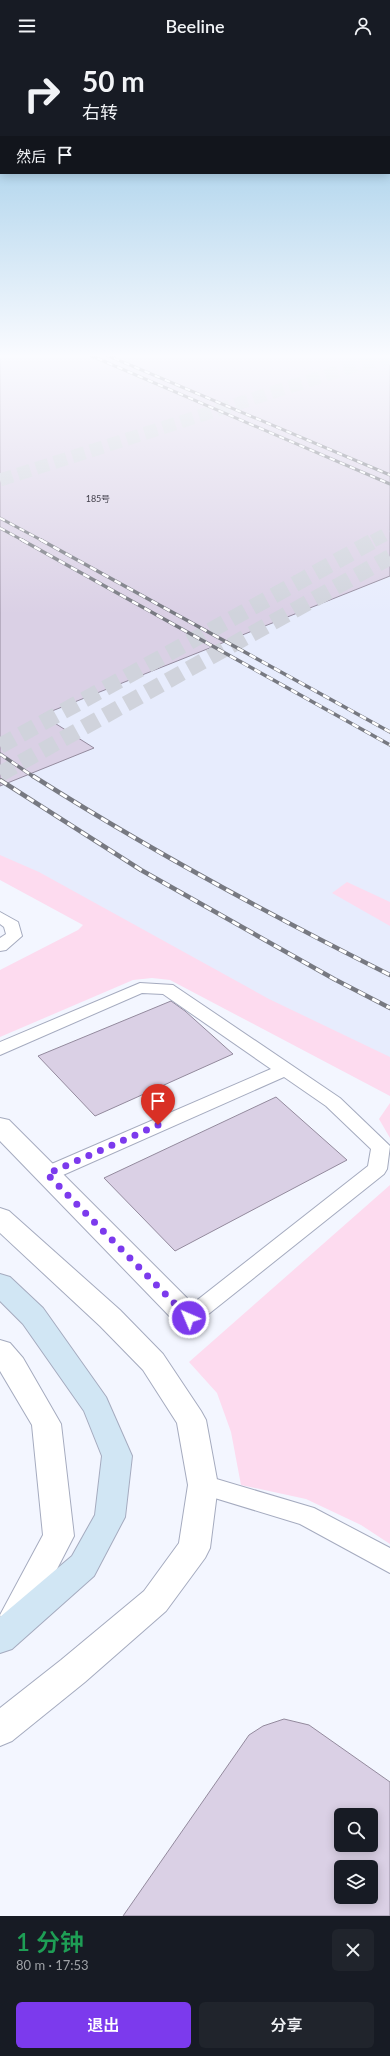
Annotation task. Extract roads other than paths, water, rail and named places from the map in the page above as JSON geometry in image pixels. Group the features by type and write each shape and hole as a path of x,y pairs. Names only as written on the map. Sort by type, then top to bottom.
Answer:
{"main road":[{"path":"0,1284 33,1316 96,1405 117,1456 110,1517 83,1566 4,1635"}],"street":[{"path":"0,1126 189,1318"},
{"path":"0,1218 110,1318 153,1362 191,1420 203,1485 194,1548 155,1601 73,1671 0,1729"},
{"path":"0,1351 14,1366 46,1424 59,1536 4,1635"}],"lane":[{"path":"0,917 12,925 14,936 0,946"},
{"path":"0,1049 140,988 167,989 333,1102 381,1147 377,1169 189,1318"},
{"path":"47,1174 284,1070"},
{"path":"203,1485 306,1515 379,1554 390,1562"}],"tunnel":[{"path":"0,480 121,441"},
{"path":"373,541 390,532"},
{"path":"0,746 375,540"},
{"path":"0,774 390,557"}],"railway":[{"path":"290,441 390,484"},
{"path":"310,441 390,475"},
{"path":"0,518 43,541"},
{"path":"0,528 24,541"},
{"path":"22,540 390,745"},
{"path":"41,540 390,732"},
{"path":"0,754 34,777"},
{"path":"33,776 164,855 390,975"},
{"path":"0,780 141,870 334,979 390,1008"}]}
